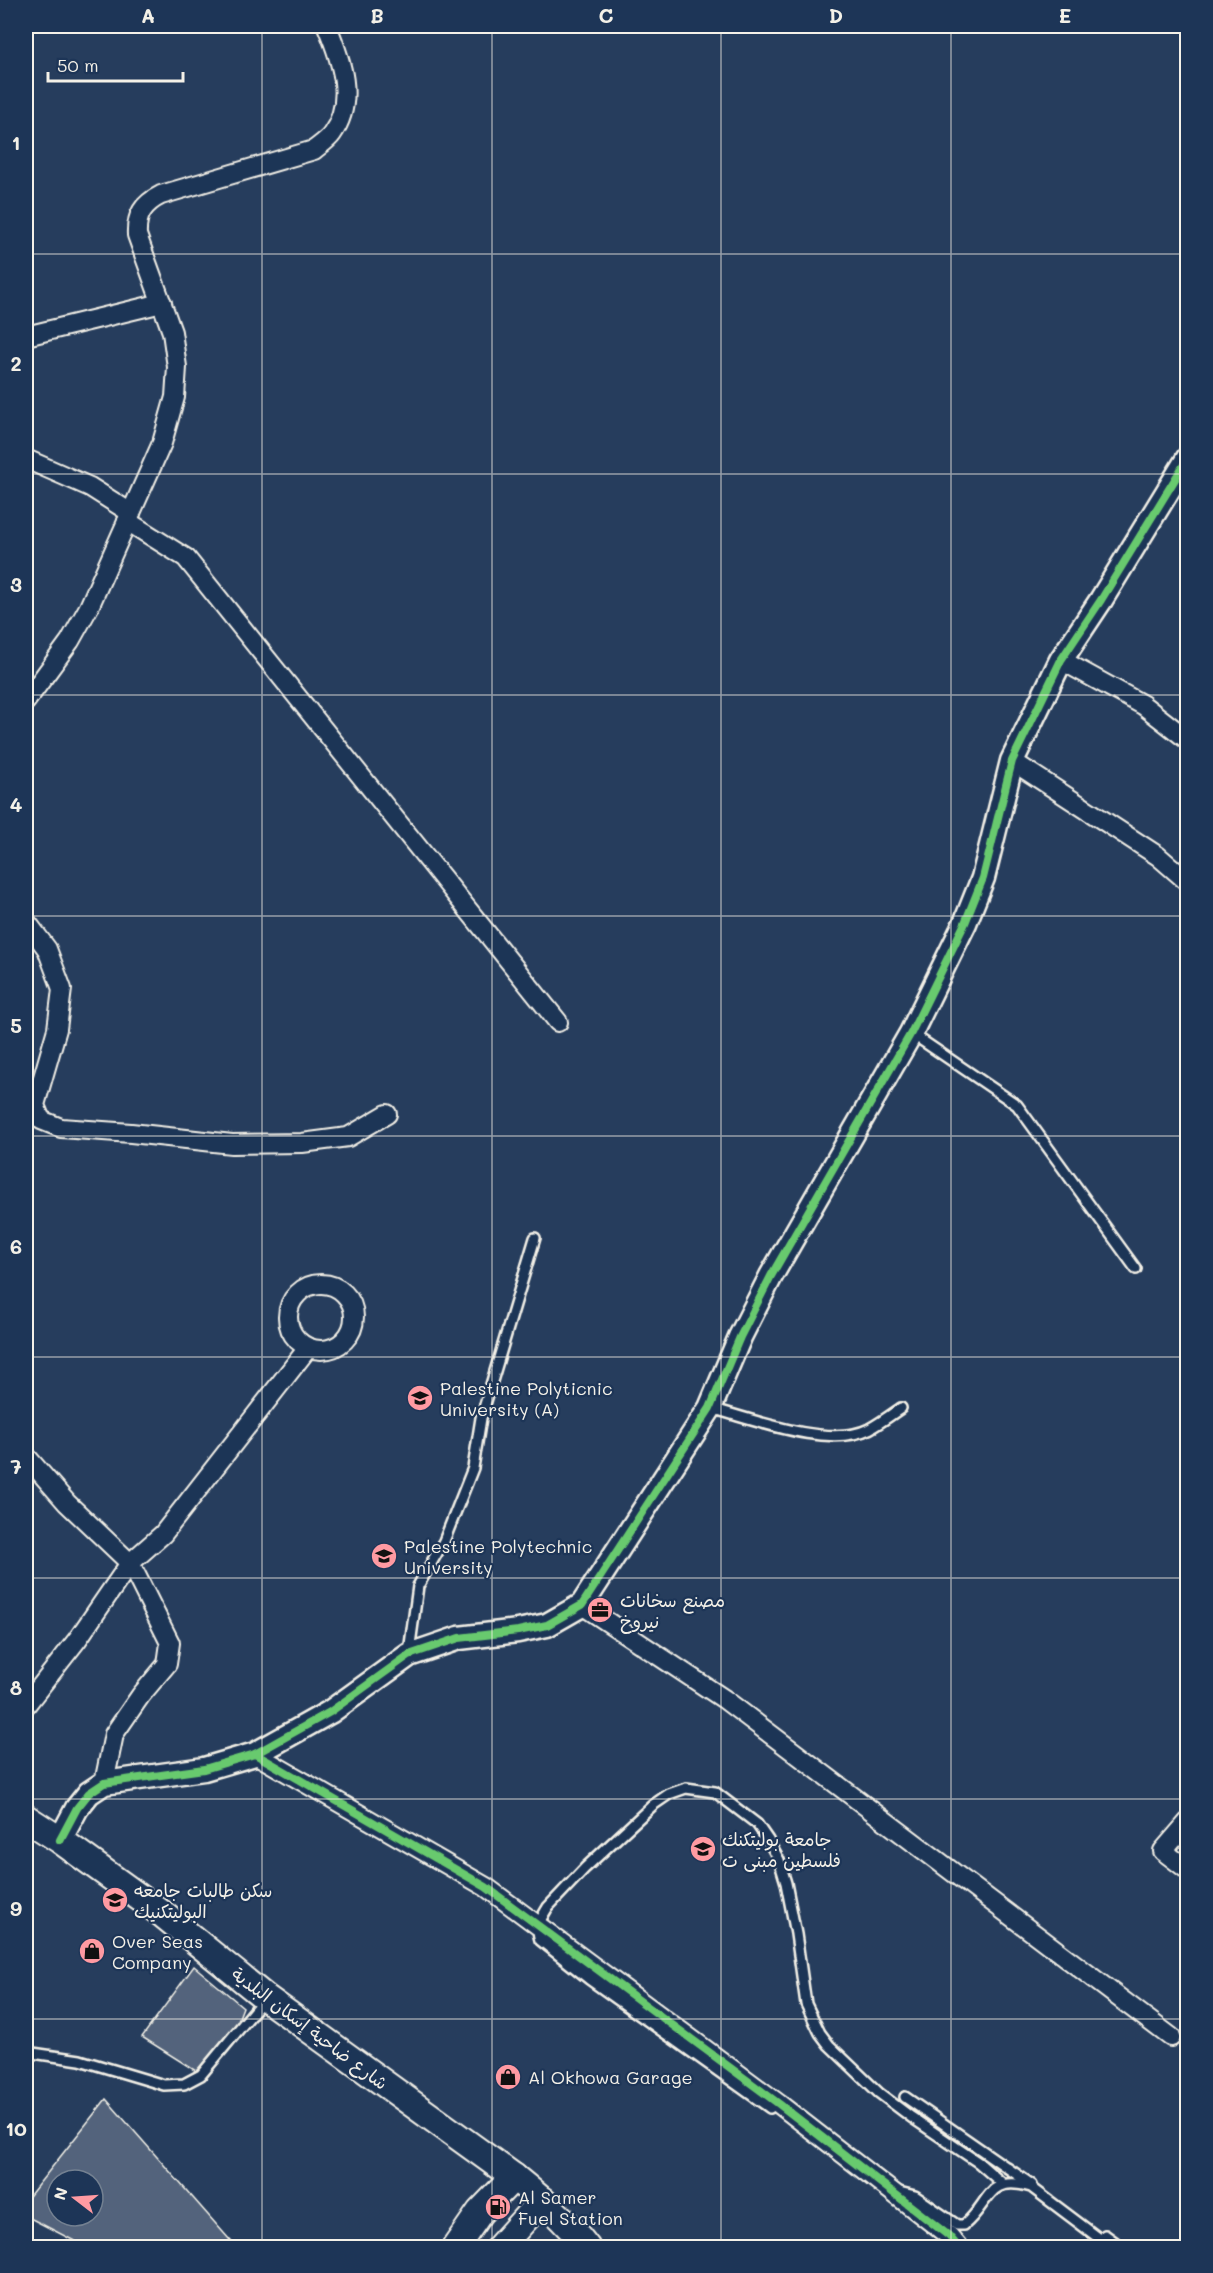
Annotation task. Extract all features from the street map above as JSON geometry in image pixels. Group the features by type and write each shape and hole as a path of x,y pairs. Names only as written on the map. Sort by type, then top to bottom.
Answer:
{"main road":[{"name":"شارع ضاحية إسكان البلدية","path":"26,1818 161,1913 266,1998 513,2177 542,2200 587,2247"},
{"path":"455,2247 480,2212 513,2177"},
{"path":"499,2247 542,2200"}],"street":[{"path":"26,701 70,641 84,616 162,443 175,397 177,367 172,332 137,235 140,212 148,202 161,195 314,150 331,136 344,105 345,85 339,54 327,26"},
{"path":"26,336 162,303"},
{"path":"60,1840 77,1808 89,1793 104,1783 204,1769 255,1755 330,1712 409,1655 459,1638 518,1632 547,1625 582,1605 710,1408 740,1337 771,1276 911,1033 965,923 983,878 1012,761 1061,660 1113,581 1188,458"},
{"path":"26,459 90,487 186,558 558,1022"},
{"path":"1061,660 1143,705 1188,740"},
{"path":"1012,761 1158,856 1188,882"},
{"path":"26,921 47,949 62,989 57,1029 35,1105 41,1120 61,1128 232,1144 302,1143 348,1137 387,1114"},
{"path":"26,1705 77,1640 130,1563 163,1534 308,1348"},
{"path":"26,1456 67,1503 130,1563 170,1643 167,1664 141,1695 114,1734 104,1783"},
{"path":"582,1605 724,1699 1171,2037"},
{"path":"255,1755 486,1887 779,2104 949,2236 959,2247"},
{"path":"1188,1822 1163,1851 1188,1870"}],"lane":[{"path":"911,1033 1017,1105 1136,1269"},
{"path":"409,1655 418,1586 444,1541 473,1468 481,1418 535,1238"},
{"path":"710,1408 806,1434 839,1436 868,1430 901,1408"},
{"path":"538,1925 548,1907 652,1805 669,1794 686,1788 715,1792 757,1824 779,1860 796,1934 806,2004 819,2032 879,2093 979,2163 1003,2184"},
{"path":"26,2052 80,2060 161,2085 184,2084 201,2075 266,1998"},
{"path":"905,2097 1123,2247"},
{"path":"890,2190 915,2196 947,2220 957,2225 964,2225 994,2189 1003,2184 1016,2183 1030,2187 1112,2247"}],"building":[{"path":"194,1966 243,2007 237,2023 199,2073 142,2037"},
{"path":"106,2099 237,2248 154,2248 148,2242 144,2248 88,2248 49,2228 105,2228 105,2168 51,2168"},
{"path":"45,2176 45,2226 26,2216 26,2200"}],"cycle path":[{"path":"60,1840 77,1808 89,1793 104,1783 204,1769 255,1754 330,1712 409,1655 459,1638 547,1625 582,1605 710,1408 740,1337 771,1276 911,1033 965,923 983,878 1012,761 1061,660 1101,600 1188,458"},
{"path":"255,1754 486,1887 779,2104 949,2236 959,2248"}],"place":[{"name":"Palestine Polyticnic University (A)","path":"420,1398"},
{"name":"Palestine Polytechnic University","path":"384,1556"},
{"name":"مصنع سخانات نيروخ","path":"600,1610"},
{"name":"جامعة بوليتكنك فلسطين مبنى ت","path":"703,1849"},
{"name":"سكن طالبات جامعه البوليتكنيك","path":"115,1900"},
{"name":"Over Seas Company","path":"92,1951"},
{"name":"Al Okhowa Garage","path":"508,2077"},
{"name":"Al Samer Fuel Station","path":"498,2207"}]}
